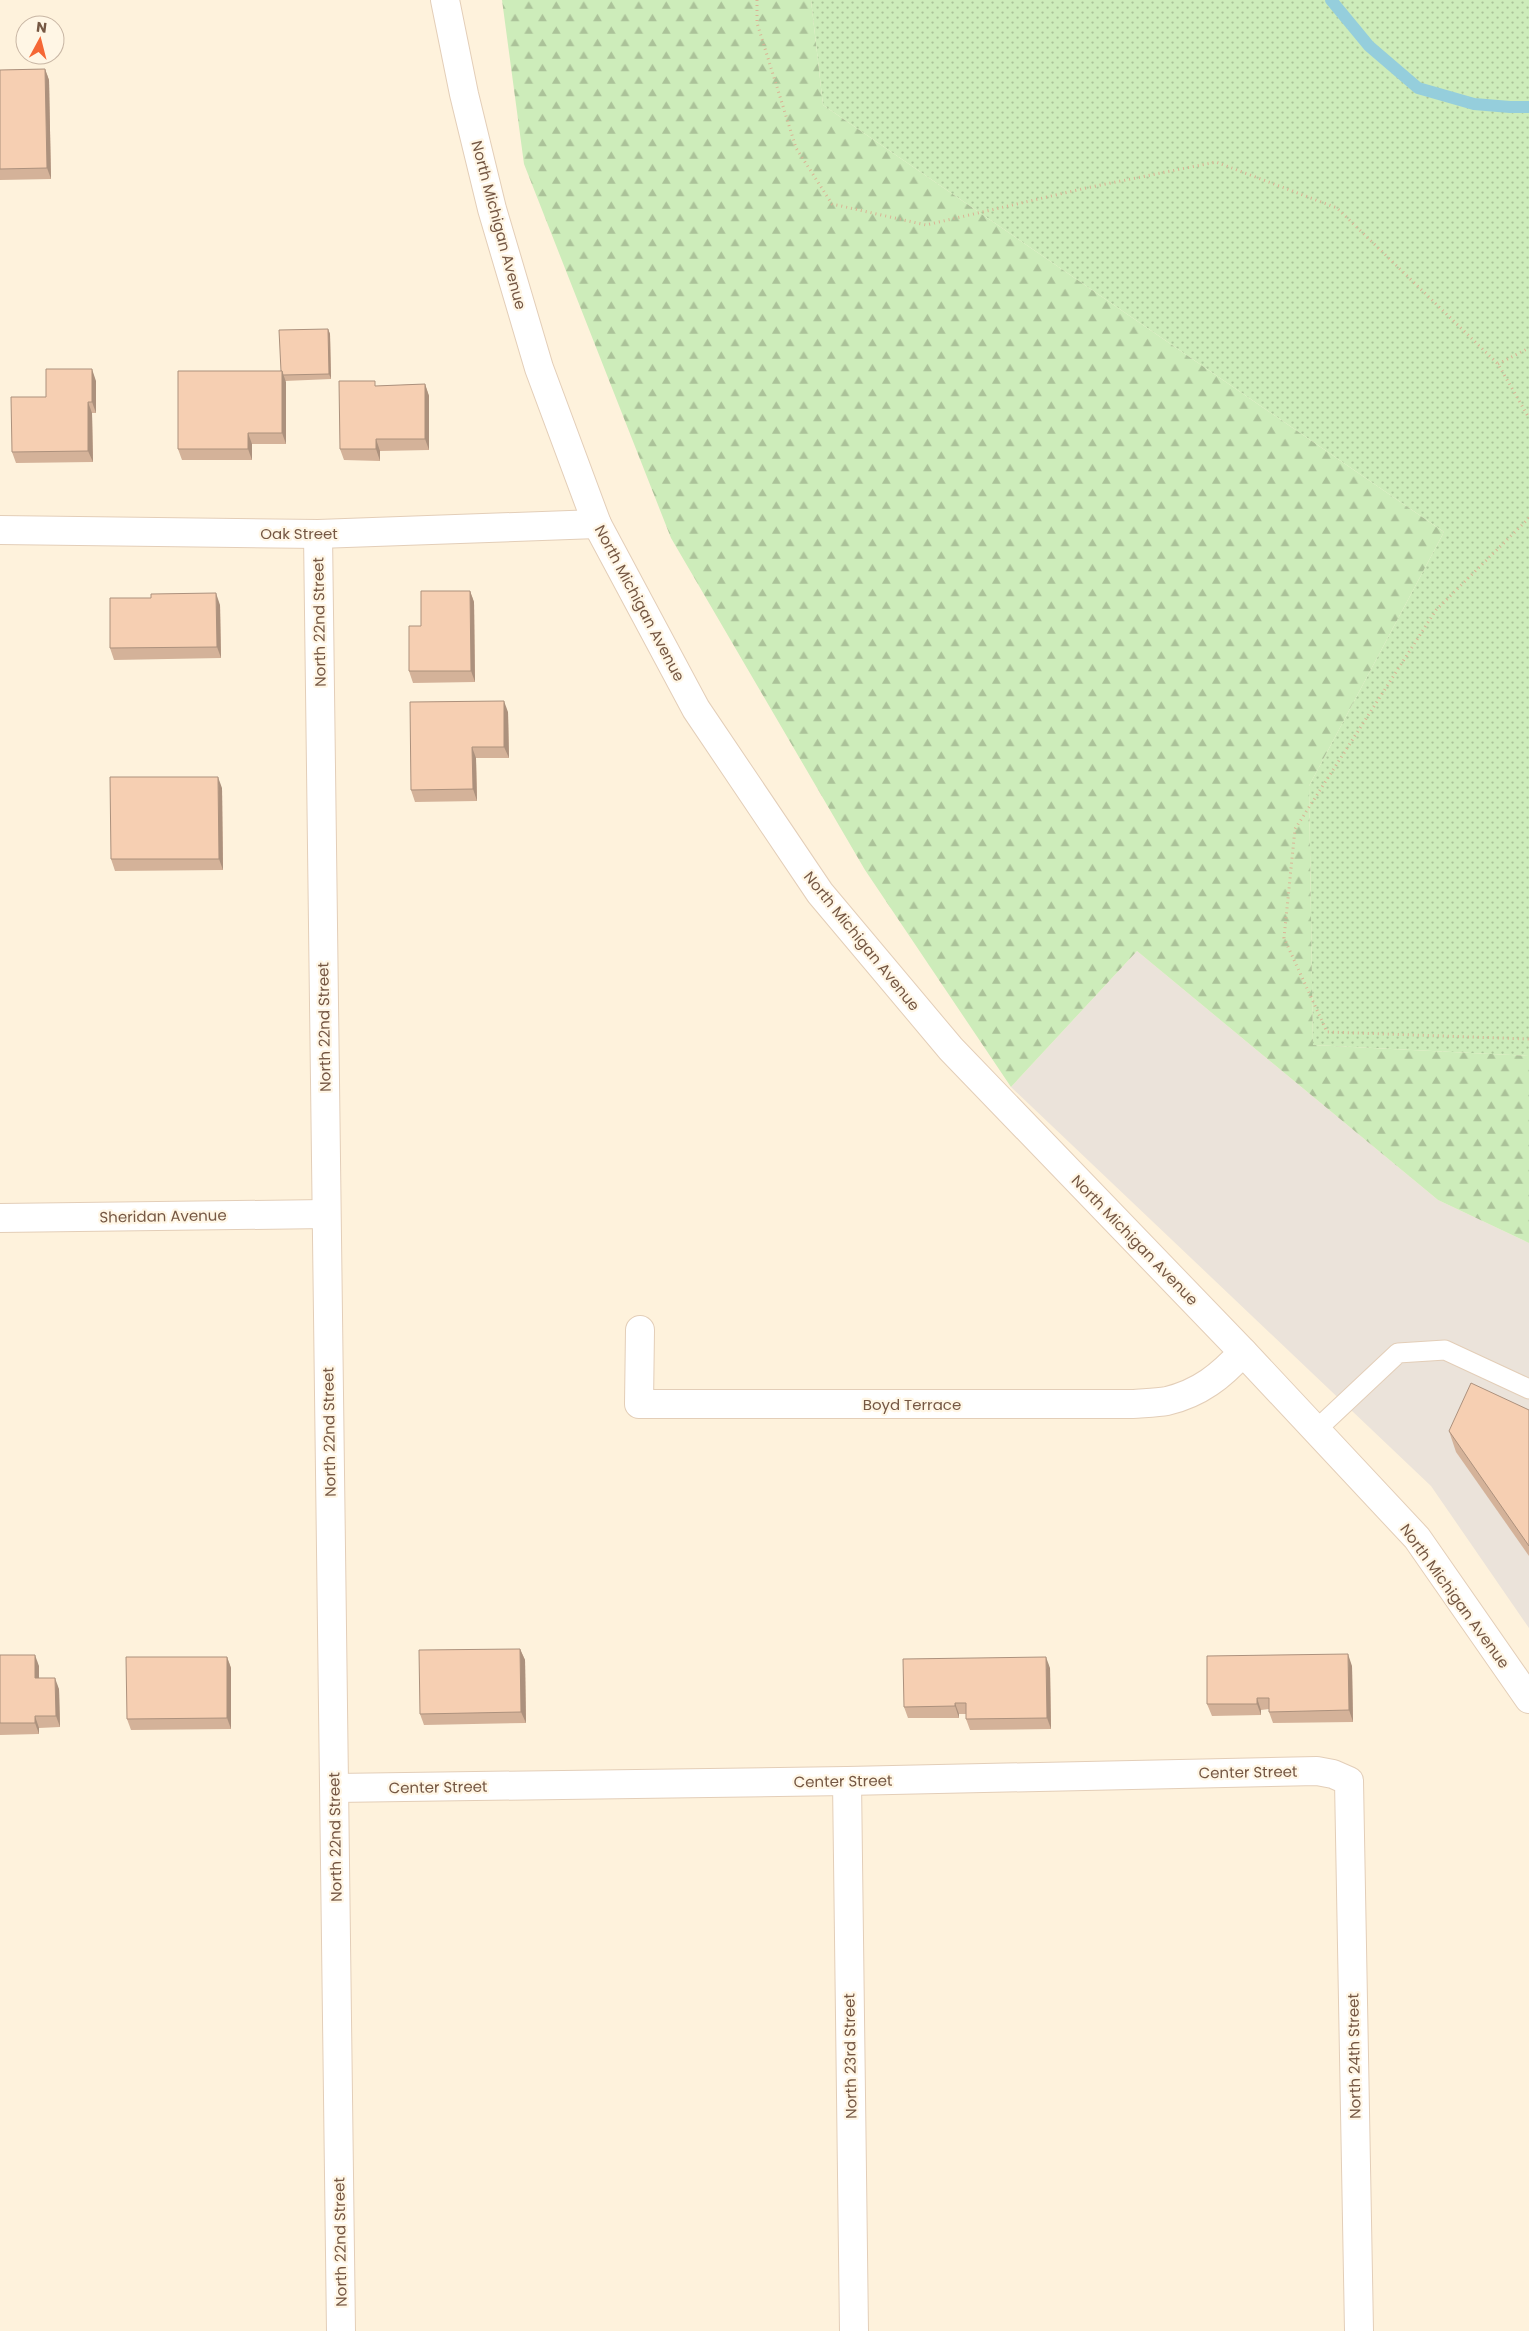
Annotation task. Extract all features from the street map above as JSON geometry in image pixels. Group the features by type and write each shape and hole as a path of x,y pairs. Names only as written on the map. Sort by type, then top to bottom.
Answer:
{"street":[{"name":"North Michigan Avenue","path":"445,0 464,94 492,209 539,368 597,524 696,709 820,894 951,1049 1243,1352 1417,1538 1529,1699"},
{"name":"Oak Street","path":"0,530 318,534 597,524"},
{"name":"North 22nd Street","path":"318,534 341,2331"},
{"name":"Sheridan Avenue","path":"0,1218 326,1214"},
{"name":"Boyd Terrace","path":"640,1330 639,1404 1112,1404 1167,1401 1197,1389 1222,1375 1243,1352"},
{"name":"Center Street","path":"335,1788 847,1781 1317,1771 1333,1774 1349,1781"},
{"name":"North 23rd Street","path":"847,1781 854,2331"},
{"name":"North 24th Street","path":"1349,1781 1359,2331"}],"lane":[{"path":"1316,1430 1398,1352 1445,1350 1529,1389"}],"path":[{"path":"757,0 757,23 796,148 832,204 926,225 1086,188 1216,162 1337,208 1498,364 1529,418"},
{"path":"1498,364 1529,348"},
{"path":"1529,518 1436,610 1295,829 1284,938 1327,1032 1529,1039"}],"shaded area":[{"path":"1137,951 1438,1200 1529,1243 1529,1628 1431,1486 1011,1087"}],"green space":[{"path":"502,0 811,0 823,105 1444,532 1309,786 1313,1045 1529,1056 1529,1243 1438,1200 1137,951 1011,1087 865,870 671,538 524,164"},
{"path":"811,0 1529,0 1529,1056 1313,1045 1309,786 1444,532 823,105"}],"building":[{"path":"45,69 47,168 0,169 0,70"},
{"path":"328,329 329,374 283,375 281,371 279,330"},
{"path":"46,369 92,369 92,402 88,402 88,451 12,452 11,397 46,397"},
{"path":"178,371 282,371 282,433 248,433 248,449 178,449"},
{"path":"339,381 375,381 375,386 425,384 425,439 376,439 376,449 340,449"},
{"path":"421,591 470,591 471,671 409,671 409,626 421,626"},
{"path":"216,593 217,647 110,648 110,598 151,598 151,594"},
{"path":"504,701 504,747 472,747 473,789 411,790 410,702"},
{"path":"110,777 218,777 219,859 111,859"},
{"path":"1471,1383 1529,1410 1529,1546 1449,1431"},
{"path":"520,1649 521,1712 420,1714 419,1650"},
{"path":"1348,1654 1349,1710 1269,1712 1269,1698 1257,1698 1257,1704 1207,1704 1207,1656"},
{"path":"0,1655 35,1655 35,1678 55,1678 56,1716 35,1716 35,1723 0,1723"},
{"path":"126,1657 227,1657 227,1718 127,1719"},
{"path":"1046,1657 1047,1718 966,1719 966,1703 955,1703 955,1706 904,1707 903,1659"}],"waterway":[{"path":"1331,0 1369,46 1418,88 1474,104 1529,107"}]}
